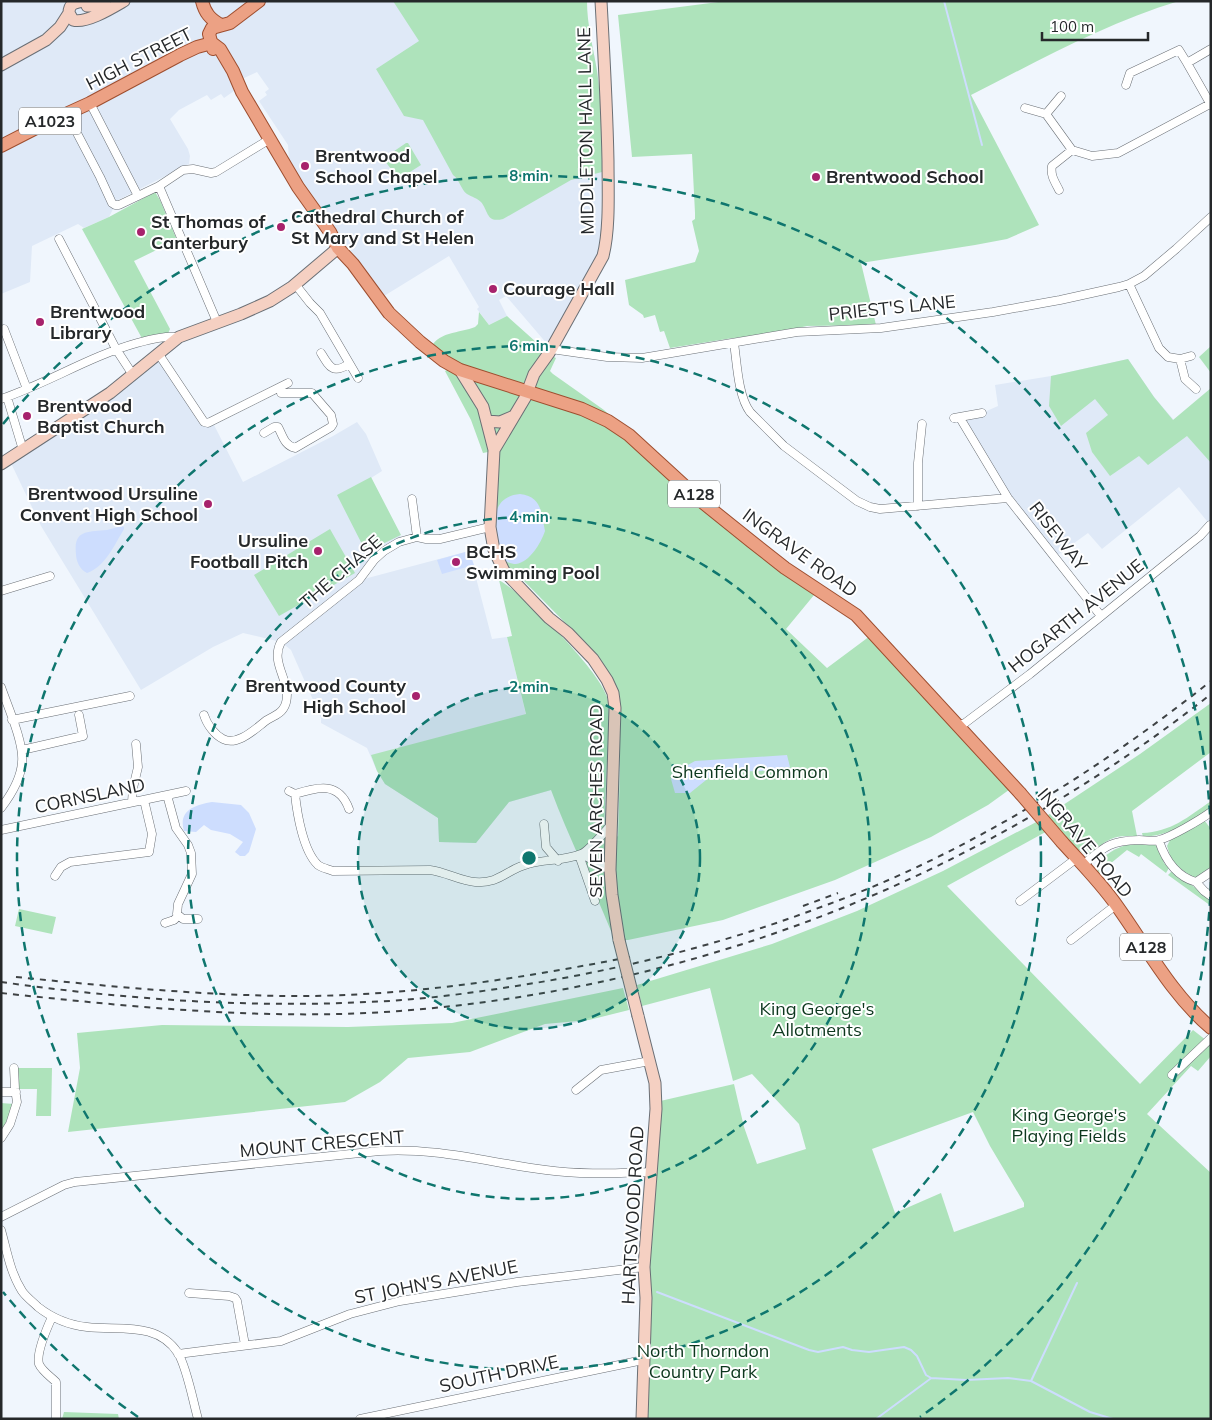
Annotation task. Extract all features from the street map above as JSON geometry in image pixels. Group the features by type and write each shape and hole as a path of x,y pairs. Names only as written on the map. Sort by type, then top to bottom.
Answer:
{"main road":[{"path":"203,1 204,9 210,18 222,19 230,23 260,1"},
{"path":"212,43 219,32 222,19 251,1"},
{"name":"INGRAVE ROAD","path":"212,43 220,49 242,92 298,187 330,232 338,248 353,264 389,313 420,342 444,361 460,370 582,409 608,421 629,435 701,501 785,568 856,615 1080,861 1116,905 1178,994 1200,1019 1211,1028"},
{"name":"HIGH STREET","path":"1,146 67,114 180,54 212,43"}],"street":[{"path":"46,40 56,32 69,13 72,4 83,3 93,6 106,1"},
{"path":"1,65 84,20 124,1"},
{"name":"MIDDLETON HALL LANE","path":"526,390 603,256 605,246 608,142 601,1"},
{"path":"83,3 88,12 84,20"},
{"path":"69,13 73,20 84,20"},
{"path":"1187,63 1211,49"},
{"path":"1025,108 1046,114 1072,150 1092,156 1118,152 1210,105 1179,50 1130,73 1126,85"},
{"path":"1046,114 1061,96"},
{"path":"90,102 138,196"},
{"path":"67,114 113,204 119,205 159,186 186,169 216,172 270,138"},
{"path":"1059,190 1052,177 1052,166 1072,150"},
{"path":"159,186 217,322"},
{"name":"PRIEST'S LANE","path":"551,349 582,354 634,358 651,357 797,332 876,328 993,312 1060,300 1129,284 1144,276 1211,217"},
{"path":"60,239 116,349 133,375"},
{"path":"1,464 100,400 179,337 265,304 295,284 338,248"},
{"path":"295,284 320,313 358,378"},
{"path":"1129,284 1159,348 1168,357 1180,360 1191,356"},
{"path":"4,329 27,389"},
{"path":"23,450 4,398 116,349 159,337 179,337"},
{"path":"734,344 746,407 770,433 856,501 880,509 1008,498"},
{"path":"158,353 204,422 208,423 281,393 312,393 331,415 333,424 295,448 286,444 278,426 264,432"},
{"path":"321,353 329,366 334,369 342,369 350,364"},
{"path":"1180,360 1184,378 1196,389"},
{"name":"SEVEN ARCHES ROAD","path":"460,370 483,407 494,450 490,527 493,546 499,564 549,618 568,633 593,659 607,680 613,694 616,708 610,870 619,940 638,1016"},
{"path":"281,393 288,383"},
{"name":"SEVEN ARCHES ROAD","path":"494,450 525,398 526,390"},
{"name":"RISEWAY","path":"982,413 957,418 1008,498 1101,616"},
{"path":"487,421 500,422 514,416"},
{"path":"918,506 918,463 922,424"},
{"path":"412,499 417,537"},
{"name":"HOGARTH AVENUE","path":"958,726 966,723 1023,679 1200,536 1210,525"},
{"name":"THE CHASE","path":"204,715 214,732 228,741 255,731 268,719 279,714 284,708 287,694 277,653 281,642 359,580 374,560 384,551 399,542 417,537 440,539 490,527"},
{"path":"1,591 50,576"},
{"path":"1,687 22,750 20,775 1,808"},
{"path":"12,720 130,696"},
{"path":"22,750 83,736 79,715"},
{"path":"132,802 138,768 136,744"},
{"path":"349,809 346,801 338,792 324,787 292,792 311,855 318,864 333,871 441,871 473,882 496,880 526,864 558,860 580,854 611,825"},
{"name":"CORNSLAND","path":"1,830 186,791"},
{"path":"165,923 174,920 178,916 178,904 192,874 191,853 188,845 176,828 168,795"},
{"path":"55,876 61,867 70,862 149,852 152,834 144,800"},
{"path":"1020,900 1080,861 1113,843 1120,840 1158,840 1175,833 1211,812"},
{"path":"544,824 546,847 558,860"},
{"path":"1158,840 1170,866 1186,878 1196,882 1211,896"},
{"path":"580,854 610,870"},
{"path":"580,854 595,901"},
{"path":"1196,882 1211,872"},
{"path":"1071,940 1116,905"},
{"path":"178,916 190,920 198,919"},
{"name":"HARTSWOOD ROAD","path":"638,1016 655,1083 656,1109 644,1267 646,1298 642,1419"},
{"path":"1172,1075 1211,1038"},
{"path":"576,1090 602,1070 650,1061"},
{"path":"1,1138 10,1124 18,1100 15,1089 14,1068"},
{"path":"1,1092 16,1092"},
{"name":"MOUNT CRESCENT","path":"1,1217 64,1185 75,1182 380,1151 399,1150 457,1156 560,1172 652,1172"},
{"path":"1,1230 12,1270 23,1293 52,1317 85,1327 137,1328 150,1331 162,1337 178,1354 198,1419"},
{"name":"ST JOHN'S AVENUE","path":"178,1354 281,1341 350,1314 400,1302 549,1277 644,1267"},
{"path":"193,1295 229,1296 235,1298 245,1345"},
{"path":"52,1317 39,1355 39,1364 56,1382 56,1419"},
{"name":"SOUTH DRIVE","path":"360,1419 644,1360"},
{"path":"56,1382 66,1380"}],"shaded area":[{"path":"1,1 268,1 269,3 271,1 587,1 587,17 597,70 602,123 601,251 548,345 506,296 499,300 507,316 489,325 477,309 479,307 449,256 384,296 289,161 288,145 259,101 267,95 265,92 269,89 257,72 242,79 234,91 224,98 221,94 211,100 207,95 179,110 170,119 188,149 190,156 189,164 114,202 114,207 109,217 84,228 78,224 32,246 30,282 1,294"},
{"name":"Brentwood Ursuline Convent High School","path":"158,353 204,422 212,421 243,482 357,422 366,434 382,471 371,478 403,541 384,551 364,579 469,551 492,639 507,637 532,740 551,790 509,802 476,843 439,842 438,818 385,784 367,748 321,723 321,718 291,650 281,642 243,633 213,647 141,690 41,526 9,459"},
{"path":"1128,359 1154,397 1211,463 1211,526 1179,487 1102,549 1088,533 1055,557 1014,504 960,418 982,413 998,406 995,385 1051,376"}],"green space":[{"path":"393,1 587,1 589,27 600,96 602,172 571,180 503,219 491,218 481,202 463,190 423,120 404,116 376,69 419,41"},
{"name":"Brentwood School","path":"726,1 1179,1 1099,31 971,95 1039,225 1007,239 861,263 876,325 807,326 760,336 733,338 670,348 664,331 660,332 655,315 644,318 643,315 629,305 625,280 695,262 699,251 692,221 695,219 695,213 692,154 632,157 618,15"},
{"path":"408,143 421,165 399,179 384,158"},
{"path":"155,192 177,240 134,261 170,329 167,336 144,342 82,229 109,217"},
{"name":"Shenfield Common","path":"479,312 489,325 507,316 536,342 538,349 556,358 550,371 553,374 604,410 630,434 819,589 786,629 827,668 874,633 1013,787 988,805 931,837 835,880 723,920 628,940 619,940 616,927 611,931 551,790 509,802 476,843 439,842 438,818 385,784 377,771 371,755 526,714 507,637 512,636 499,580 525,600 576,652 590,669 607,697 609,716 604,831 611,825 618,837 619,705 610,676 599,657 519,576 514,581 499,564 492,444 488,452 483,453 471,420 445,371 449,369 431,350 433,344 443,336 475,327 478,324"},
{"path":"1211,346 1211,373 1199,357"},
{"path":"1128,359 1154,397 1173,420 1211,388 1211,463 1187,436 1148,465 1139,456 1110,476 1092,452 1086,433 1108,415 1095,399 1061,426 1049,406 1051,376"},
{"path":"371,477 401,535 366,552 337,495"},
{"name":"Ursuline Football Pitch","path":"330,529 355,573 279,616 254,575"},
{"path":"1211,703 1211,752 1132,811 1137,836 1115,837 1089,854 1085,855 1080,850 1072,856 1051,829 947,886 1140,1084 1193,1030 1211,1044 1211,1056 1198,1071 1191,1066 1147,1114 1211,1173 1211,1419 642,1419 656,1102 734,1084 744,1127 757,1164 806,1149 799,1124 752,1074 733,1081 710,988 642,1006 637,985 772,944 857,911 943,871 1042,819 1140,754","holes":["973,1112 990,1146 1024,1203 1024,1207 954,1232 941,1193 895,1213 872,1149"]},
{"path":"1211,801 1211,807 1179,828 1162,834 1143,837 1142,833 1162,830 1179,823"},
{"path":"1204,820 1211,829 1211,871 1199,879 1193,878 1172,862 1167,846 1170,840"},
{"path":"1130,844 1153,844 1159,847 1164,863 1169,868 1166,873 1141,854 1139,857 1127,850 1099,873 1096,867 1106,855 1119,847"},
{"path":"1172,871 1211,899 1211,906 1168,875"},
{"path":"19,909 56,917 52,934 15,926"},
{"path":"623,988 629,1010 589,1020 545,1024 470,1052 408,1058 380,1082 345,1102 68,1132 80,1068 77,1033 162,1025 348,1027 452,1023"},
{"path":"14,1068 52,1068 51,1116 36,1116 37,1089 15,1089"},
{"path":"1,1103 14,1104 1,1133"},
{"path":"64,1412 118,1414 119,1419 62,1419"}],"water":[{"path":"520,494 533,498 537,502 545,531 538,546 530,556 526,560 514,564 504,561 500,552 495,530 495,520 501,502 509,497"},
{"path":"122,526 124,529 113,548 99,566 87,573 82,570 76,557 77,540 80,536 88,532"},
{"name":"BCHS Swimming Pool","path":"469,551 474,565 442,574 437,560"},
{"path":"787,755 790,767 761,771 716,772 690,793 675,793 671,779 677,771 695,761"},
{"path":"212,802 241,805 249,813 256,829 249,852 245,856 240,856 235,852 243,842 230,834 211,830 204,825 196,832 184,831 183,818 185,814 194,807"}],"waterway":[{"path":"944,1 982,145"},
{"path":"1031,1381 1077,1283"},
{"path":"657,1292 809,1350 818,1352 843,1347 869,1352 904,1347 911,1350 917,1356 926,1375 931,1378 966,1380 1008,1378 1031,1381 1090,1412 1113,1419"},
{"path":"876,1419 930,1379"}],"railway":[{"path":"1,982 184,1001 322,1004 410,999 472,992 571,977 644,961 786,920 873,886 976,838 1025,810 1121,748 1211,681"},
{"path":"1,993 200,1011 350,1014 400,1011 511,998 619,978 725,949 829,913 930,870 1027,818 1121,760 1211,694"},
{"path":"803,906 838,893"},
{"path":"16,977 186,992 331,996 460,985 545,973 630,957"}],"place":[{"name":"Brentwood School Chapel","path":"305,166"},
{"name":"Brentwood School","path":"816,177"},
{"name":"Cathedral Church of St Mary and St Helen","path":"281,227"},
{"name":"St Thomas of Canterbury","path":"141,232"},
{"name":"Courage Hall","path":"493,289"},
{"name":"Brentwood Library","path":"40,322"},
{"name":"Brentwood Baptist Church","path":"27,416"},
{"name":"Brentwood Ursuline Convent High School","path":"208,504"},
{"name":"Ursuline Football Pitch","path":"318,551"},
{"name":"BCHS Swimming Pool","path":"456,562"},
{"name":"Brentwood County High School","path":"416,696"}],"park label":[{"name":"King George's Allotments","path":"817,1019"},
{"name":"King George's Playing Fields","path":"1069,1125"},
{"name":"North Thorndon Country Park","path":"703,1361"}]}
